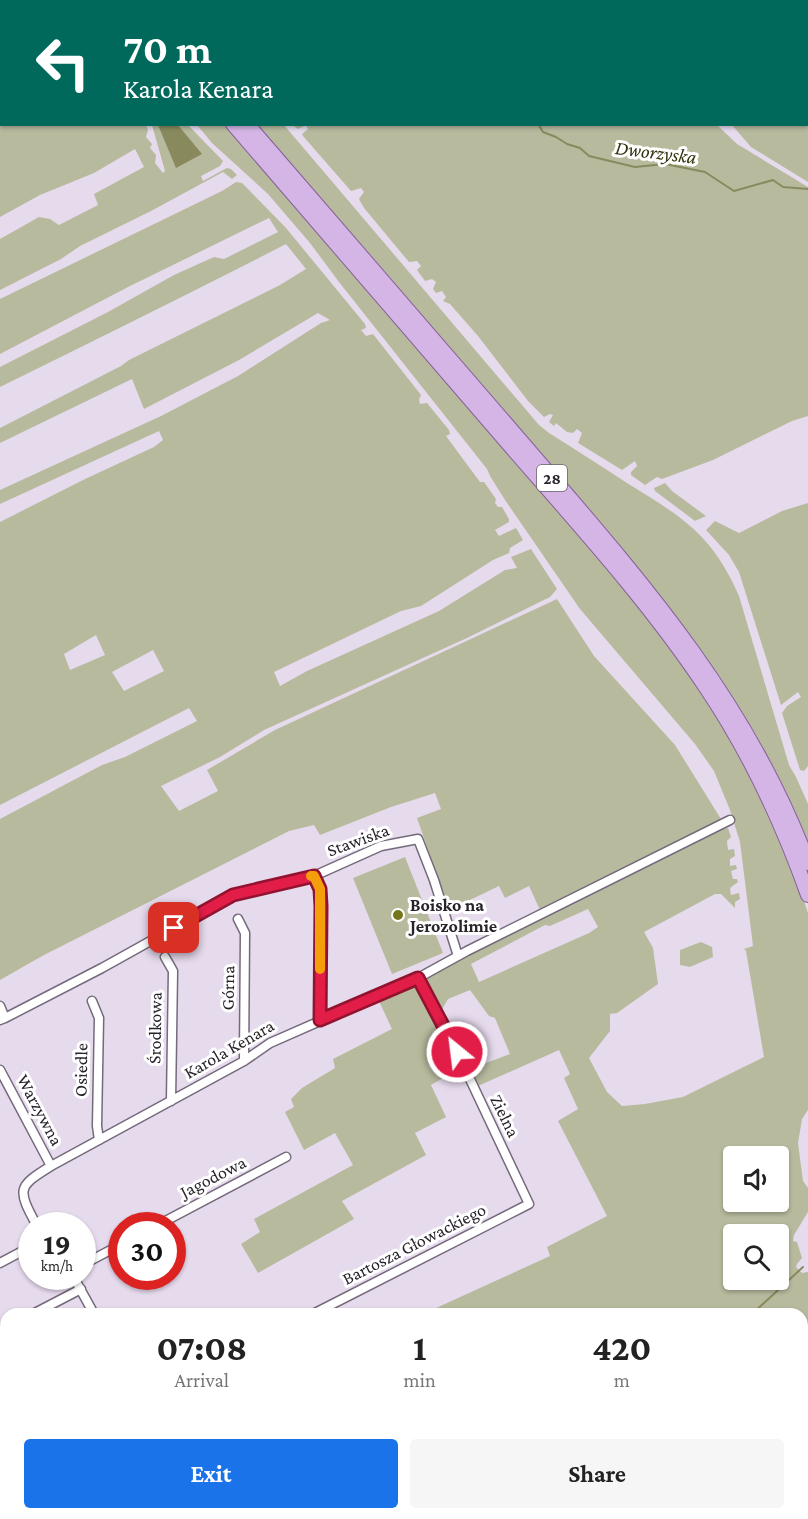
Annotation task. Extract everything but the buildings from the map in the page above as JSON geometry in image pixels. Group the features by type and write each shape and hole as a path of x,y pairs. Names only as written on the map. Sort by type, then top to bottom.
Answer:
{"main road":[{"name":"28","path":"235,126 603,554 679,649 719,707 749,759 783,830 808,895"},
{"name":"28","path":"249,126 609,544 674,623 711,676 752,742 782,801 808,863"}],"street":[{"name":"Karola Kenara","path":"30,1212 23,1189 25,1183 51,1166 244,1061 270,1042 418,978 496,936 730,820"},
{"name":"Stawiska","path":"0,1006 2,1019 102,968 233,895 314,876 381,846 418,839 458,956"},
{"path":"314,876 320,889 321,906 320,1020"},
{"name":"Górna","path":"237,919 245,933 244,1061"},
{"name":"Środkowa","path":"165,957 173,971 171,1101"},
{"name":"Zielna","path":"418,978 435,1014 452,1041 530,1204"},
{"name":"Osiedle","path":"92,1002 99,1018 97,1126 99,1140"},
{"name":"Warzywna","path":"0,1070 51,1166"},
{"name":"Jagodowa","path":"182,1212 286,1157"},
{"name":"Bartosza Głowackiego","path":"325,1308 530,1204"},
{"path":"0,1263 18,1253"},
{"path":"45,1308 79,1290"},
{"path":"82,1290 91,1308"}],"shaded area":[{"path":"0,126 146,126 146,137 152,144 150,148 156,155 155,163 163,173 165,171 152,126 189,126 223,161 220,166 201,176 203,181 227,168 237,175 232,179 223,172 0,290 0,239 39,217 50,219 59,225 98,205 94,194 144,167 135,149 94,173 40,195 0,217"},
{"path":"158,126 179,126 202,154 176,168"},
{"path":"198,126 227,126 593,549 684,664 722,722 756,783 790,859 808,913 808,1110 802,1119 798,1143 803,1181 808,1188 808,1212 794,1235 793,1241 797,1242 802,1258 796,1267 802,1273 808,1272 808,1308 436,1308 550,1256 547,1247 607,1216 558,1121 578,1109 564,1078 570,1074 559,1050 478,1086 470,1069 510,1054 495,1018 489,1016 470,990 448,999 441,1011 428,987 426,978 511,932 716,831 728,828 731,837 727,841 728,850 734,849 735,856 730,859 730,866 736,865 737,869 731,871 733,879 737,879 738,882 730,888 731,895 739,893 740,899 735,902 735,908 721,894 715,894 644,932 653,948 658,984 617,1013 610,1014 610,1031 589,1058 607,1092 622,1106 645,1104 683,1097 764,1057 744,949 753,946 740,842 714,771 695,744 580,609 505,500 487,469 310,243 268,194 212,143","holes":["588,909 598,927 479,982 471,964 545,925 550,926"]},
{"path":"255,126 285,126 539,425 679,517 694,529 718,557 739,596 789,765 808,804 808,849 757,739 694,642"},
{"path":"306,126 718,126 737,144 808,187 808,416 792,421 713,460 662,479 657,477 645,485 631,475 637,466 635,461 622,470 578,443 582,433 577,429 573,433 567,432 556,423 554,426 549,422 553,415 544,417 528,401 478,336 450,304 443,301 446,297 442,291 436,293 433,289 436,282 432,279 425,281 417,270 421,266 417,261 409,262 364,208 359,199 364,192 361,188 351,191 303,136 302,134 308,129"},
{"path":"733,126 808,126 808,182 751,147"},
{"path":"236,182 242,183 286,228 365,324 366,328 361,330 366,336 373,334 421,395 420,404 427,403 449,430 450,434 446,436 480,482 484,482 496,499 495,503 498,507 502,507 509,519 509,522 495,530 499,536 516,528 523,540 510,548 509,553 493,560 421,606 401,611 274,672 280,686 307,671 439,611 505,570 517,568 511,557 531,549 557,589 550,597 467,638 264,730 220,757 161,786 179,811 218,791 207,770 275,730 557,599 594,656 675,745 721,819 540,910 529,886 505,898 499,886 449,910 417,818 441,809 435,793 391,807 320,835 314,825 289,831 44,955 0,980 0,819 102,765 125,757 197,721 189,708 0,805 0,522 154,447 163,440 159,431 0,504 0,490 161,416 238,376 321,323 330,320 318,313 239,360 144,409 132,379 0,443 0,428 129,360 280,285 306,269 286,244 0,387 0,367 108,312 174,275 214,257 224,259 278,232 269,218 130,286 0,354 0,299 222,191","holes":["96,635 105,655 70,670 64,654","153,650 164,671 124,691 112,672"]},
{"path":"665,483 672,491 706,516 695,521 655,491 654,488"},
{"path":"808,503 808,766 804,771 800,770 782,713 787,706 801,697 798,692 781,705 739,572 729,555 706,530 715,521 739,533 782,511"},
{"name":"Boisko na Jerozolimie","path":"405,857 443,953 392,974 353,878"},
{"path":"701,942 712,947 713,957 690,967 680,965 680,950"},
{"path":"412,985 418,987 460,1076 452,1073 431,1085 446,1117 415,1133 426,1155 342,1201 354,1219 258,1273 241,1244 260,1232 254,1219 353,1165 335,1133 304,1150 285,1112 294,1107 291,1099 302,1088 335,1068 333,1059 392,1029 378,999"}],"waterway":[{"name":"Dworzyska","path":"539,126 543,132 580,148 589,156 635,167 665,164 705,172 734,191 773,180 783,187 808,189"},
{"path":"759,1308 803,1267"}],"slow traffic":[{"path":"311,876 314,876 320,889 320,969"}],"place":[{"name":"Boisko na Jerozolimie","path":"398,915"}],"route":[{"path":"174,928 233,895 314,876 320,889 321,906 320,1020 332,1017 418,978 457,1052"}]}
